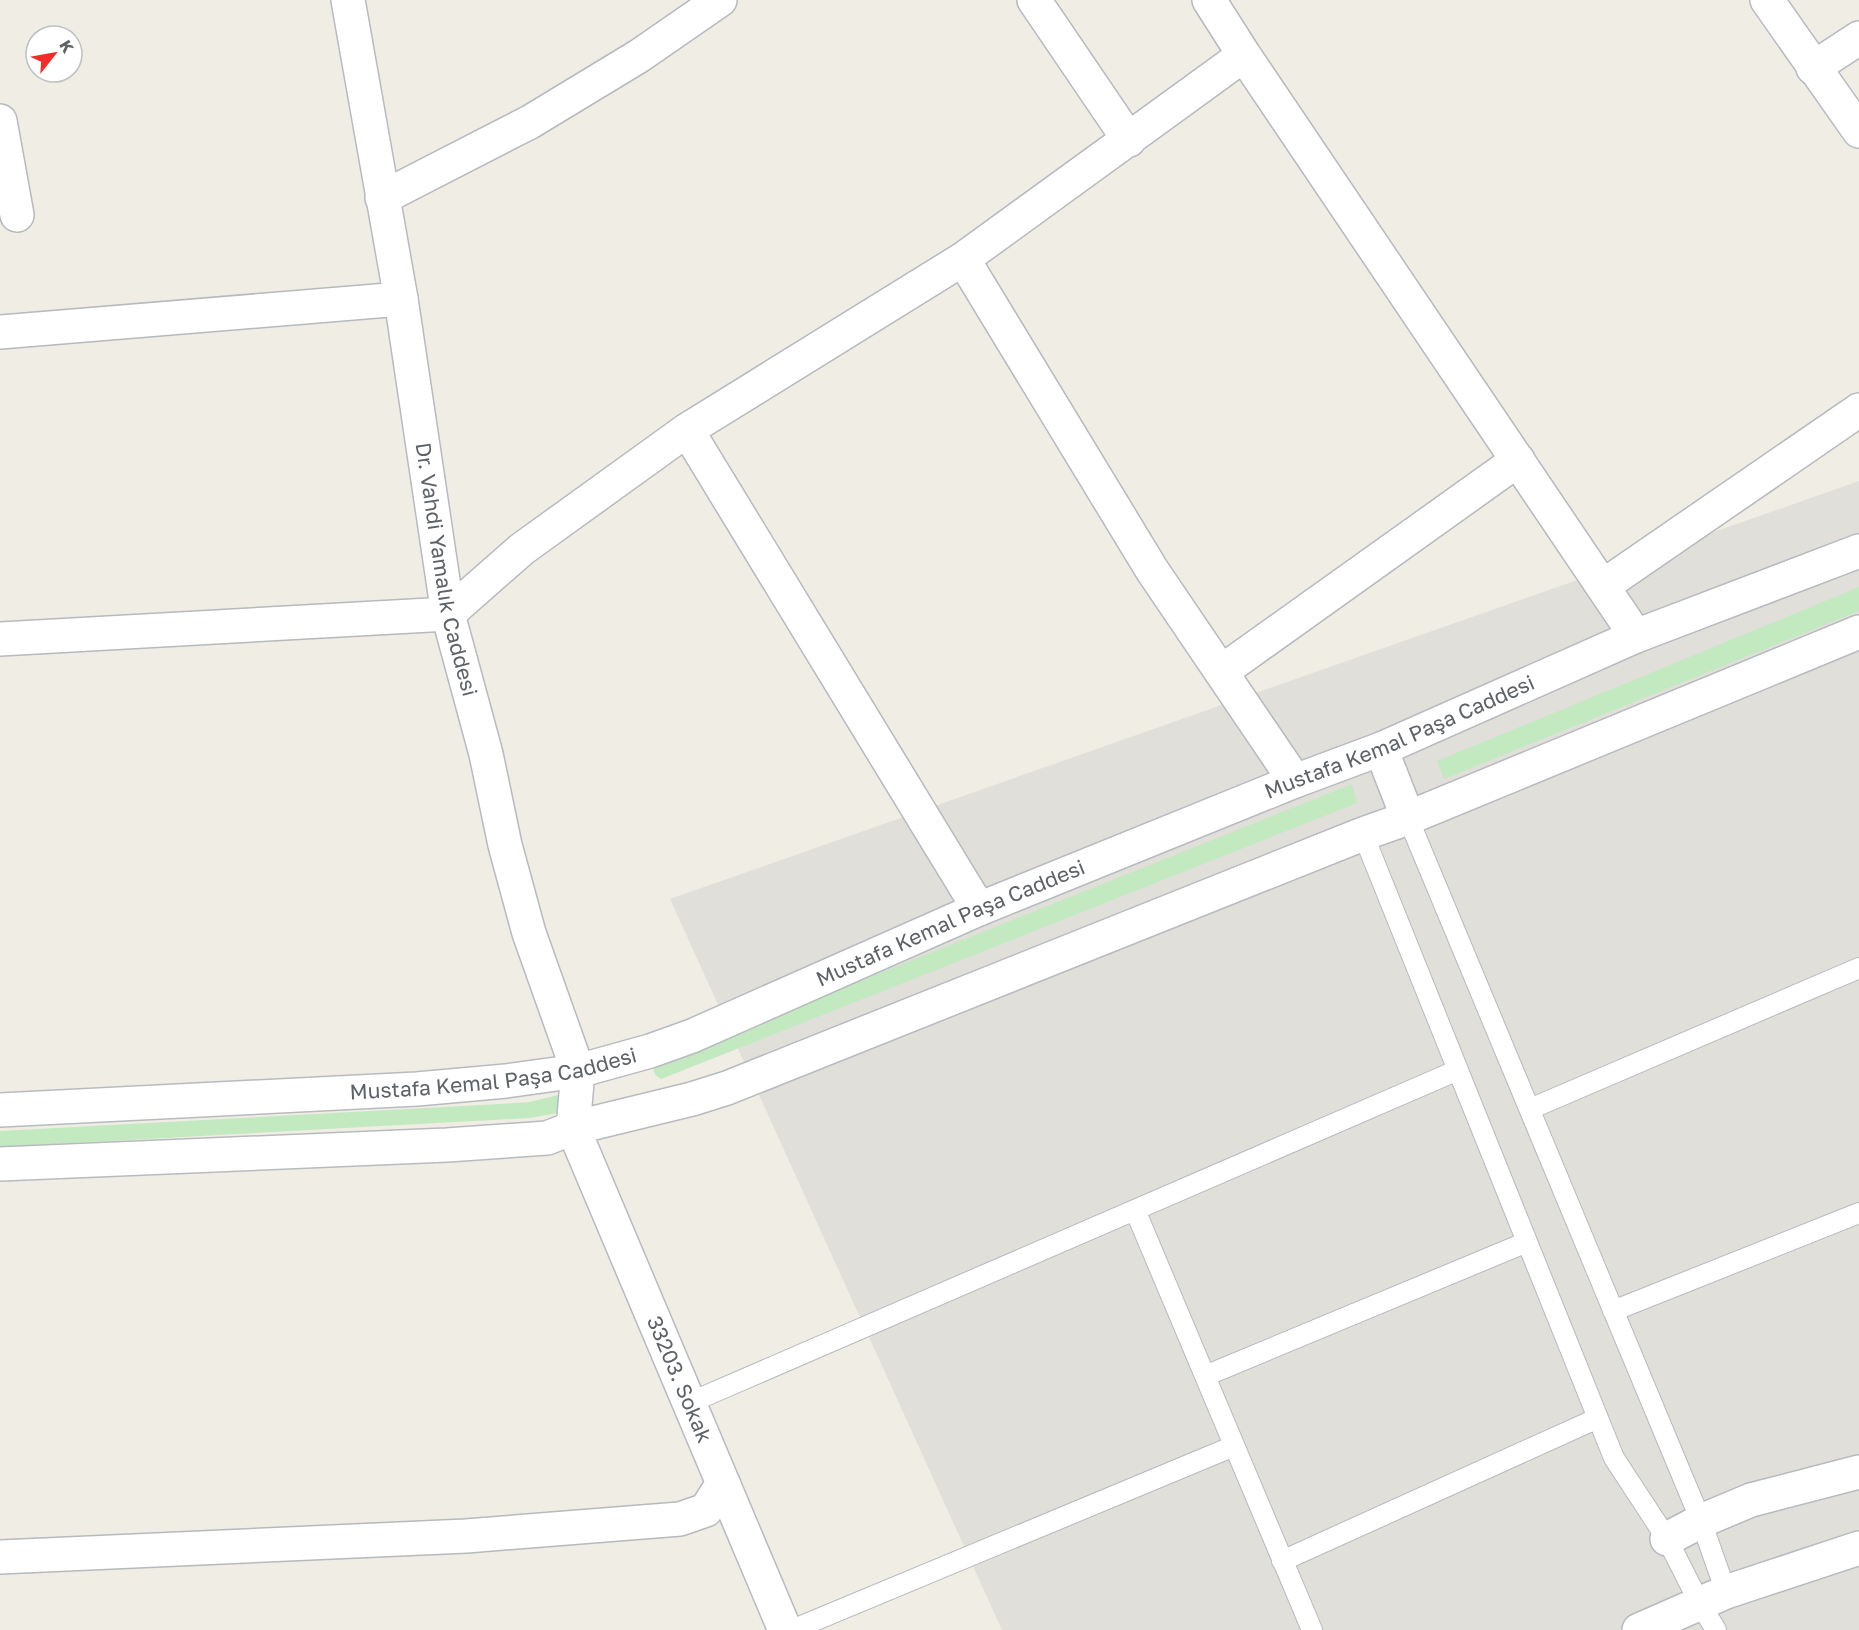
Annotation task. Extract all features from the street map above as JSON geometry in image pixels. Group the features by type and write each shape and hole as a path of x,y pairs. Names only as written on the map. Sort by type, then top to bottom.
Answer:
{"street":[{"name":"Dr. Vahdi Yamalık Caddesi","path":"348,0 400,299 448,614 486,754 505,845 529,933 578,1071 573,1128"},
{"path":"382,198 530,122 639,56 720,0"},
{"path":"1034,0 1129,140"},
{"path":"1209,0 1244,56 1636,636"},
{"path":"1767,0 1859,131"},
{"path":"1814,68 1859,38"},
{"path":"0,639 448,614 522,549 687,430 963,259 1244,56"},
{"path":"0,121 17,215"},
{"path":"963,259 1152,570 1295,781"},
{"path":"0,332 400,299"},
{"path":"1603,586 1859,410"},
{"path":"687,430 979,909"},
{"path":"1221,672 1518,460"},
{"name":"Mustafa Kemal Paşa Caddesi","path":"0,1110 417,1089 506,1081 578,1071 650,1051 692,1036 979,909 1295,781 1381,749 1636,636 1859,551"},
{"path":"0,1164 447,1145 547,1138 573,1128 692,1100 1408,818 1859,632"},
{"path":"1381,749 1408,818"},
{"name":"33203. Sokak","path":"573,1128 785,1630"},
{"path":"1667,1539 1701,1521 1750,1500 1859,1472"},
{"path":"0,1557 466,1536 680,1519 706,1510 723,1483"},
{"path":"1639,1630 1713,1597 1859,1548"}],"lane":[{"path":"1408,818 1701,1521 1716,1630"},
{"path":"1364,834 1614,1458 1667,1539 1713,1597"},
{"path":"1530,1109 1859,968"},
{"path":"689,1402 1458,1070"},
{"path":"1135,1210 1312,1630"},
{"path":"1613,1311 1859,1213"},
{"path":"1204,1376 1527,1242"},
{"path":"1282,1560 1598,1418"},
{"path":"792,1630 1234,1446"}],"shaded area":[{"path":"1859,481 1859,1630 1002,1630 670,899"}],"green space":[{"path":"1859,587 1859,611 1444,779 1437,761"},
{"path":"1352,784 1357,803 661,1079 655,1075 653,1068 658,1062"},
{"path":"563,1094 569,1111 530,1118 0,1147 0,1131 500,1104 529,1102"}]}
